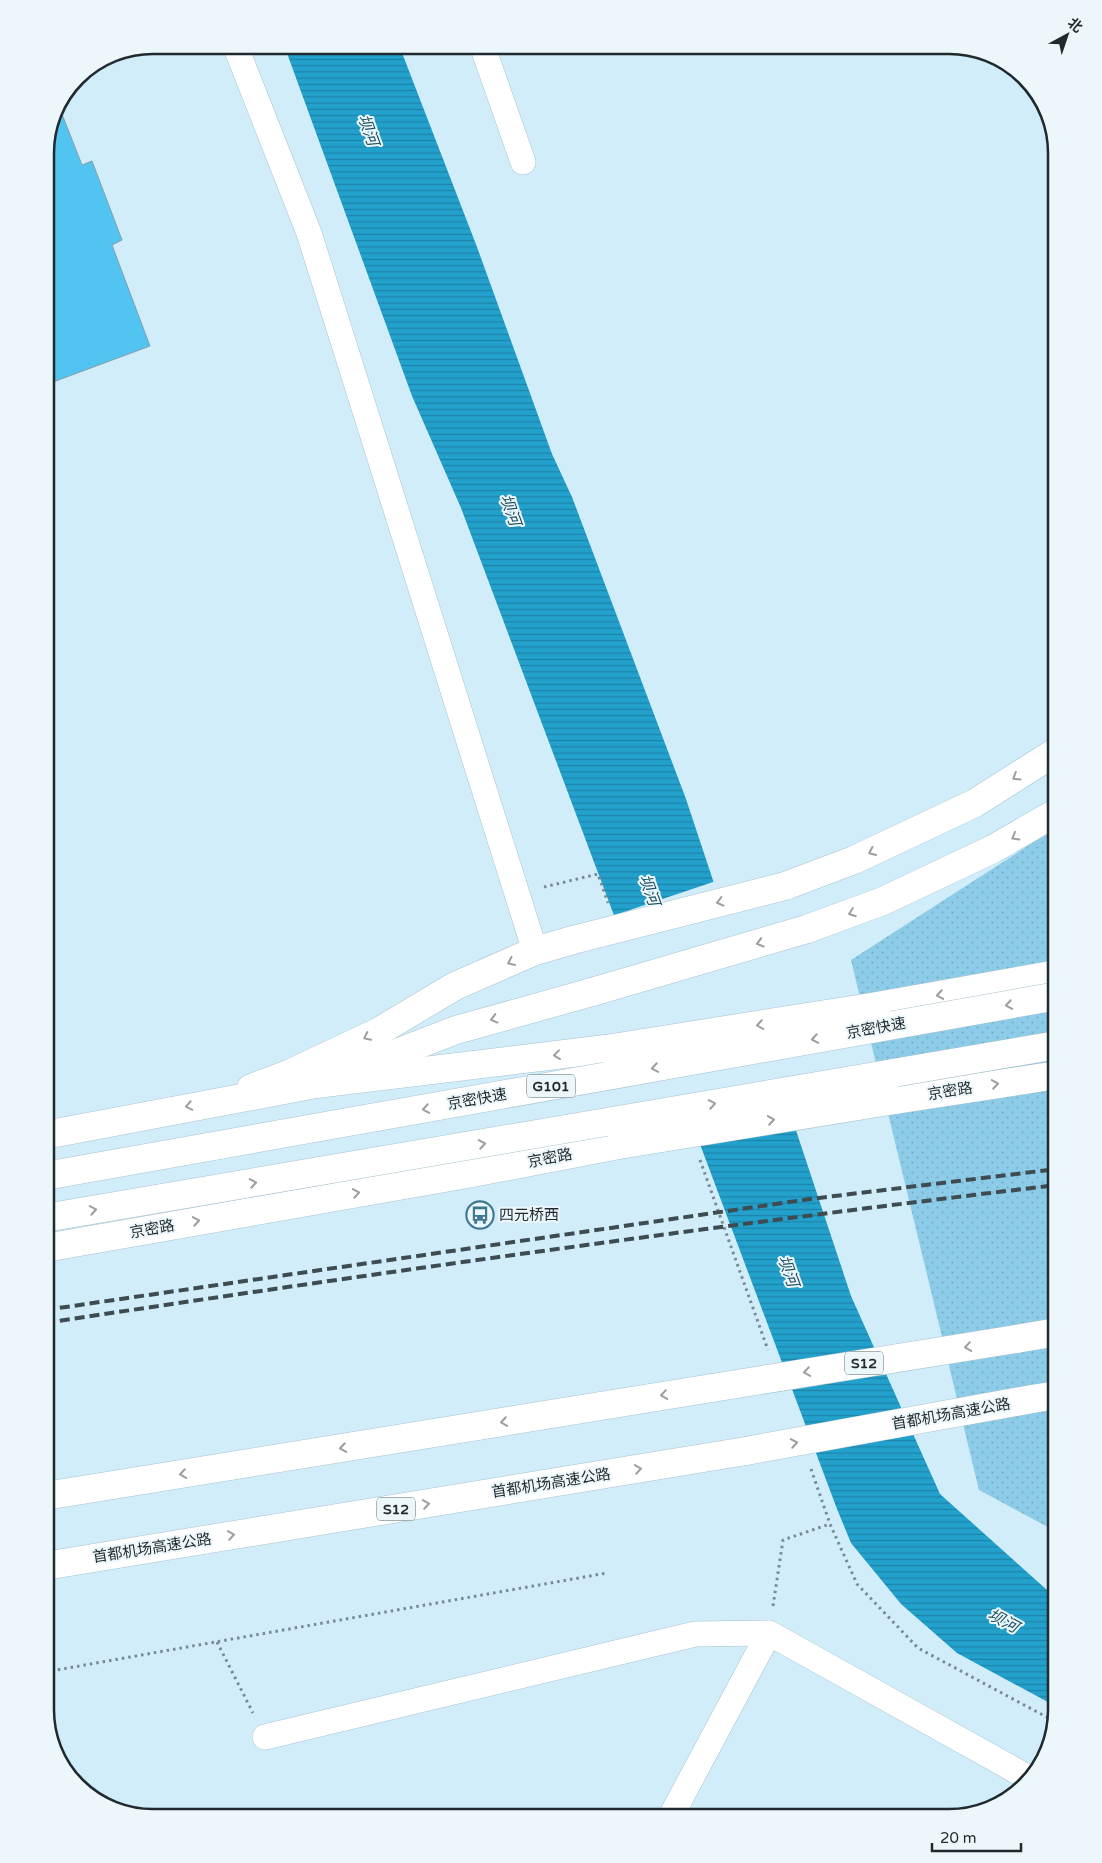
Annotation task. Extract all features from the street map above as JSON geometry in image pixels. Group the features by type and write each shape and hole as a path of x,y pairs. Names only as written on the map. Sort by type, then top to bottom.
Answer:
{"main road":[{"path":"215,1101 291,1074 378,1032 455,986 535,951 785,886 854,860 975,803 1048,757"},
{"path":"316,1084 456,1030 807,929 883,901 993,849 1048,817"},
{"path":"54,1133 215,1101 316,1084 606,1049 877,1006 1048,976"},
{"name":"京密快速","path":"54,1174 1048,998"},
{"path":"54,1216 1048,1047"},
{"name":"京密路","path":"54,1246 467,1174 619,1145 1048,1076"},
{"name":"S12","path":"54,1495 1048,1334"},
{"name":"首都机场高速公路","path":"54,1565 746,1451 1044,1397"}],"street":[{"path":"239,54 309,233 535,951"},
{"path":"485,54 523,162"},
{"path":"265,1736 695,1634 770,1633 1024,1775"},
{"path":"675,1809 770,1633"}],"path":[{"path":"517,894 598,874 611,911"},
{"path":"698,1152 771,1357"},
{"path":"810,1469 830,1524 857,1584 918,1648 1047,1717"},
{"path":"770,1633 783,1540 830,1524"},
{"path":"54,1670 607,1573"},
{"path":"217,1642 265,1736"}],"shaded area":[{"path":"1048,833 1048,1527 979,1490 851,960"}],"water":[{"name":"坝河","path":"287,54 402,54 477,247 552,454 572,497 686,799 851,1296 940,1494 1048,1591 1048,1702 957,1653 901,1604 851,1543 461,508 412,396"}],"pier":[{"path":"716,881 797,1128 697,1143 612,916"}],"building":[{"path":"62,114 82,165 92,161 122,240 112,245 150,346 54,382 54,147 57,127"}],"railway":[{"path":"54,1309 810,1199 1048,1170"},
{"path":"54,1322 551,1250 1048,1186"}],"place":[{"name":"四元桥西","path":"480,1215"}]}
